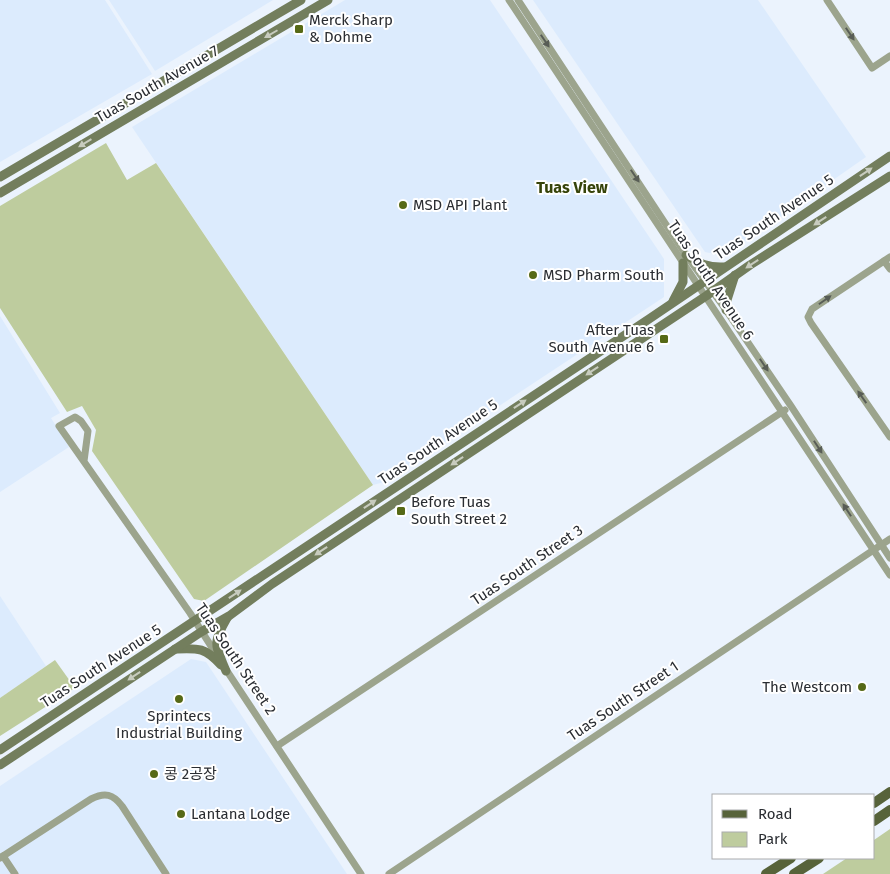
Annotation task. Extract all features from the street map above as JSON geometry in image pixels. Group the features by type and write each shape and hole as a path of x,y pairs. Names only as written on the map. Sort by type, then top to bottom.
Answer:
{"main road":[{"name":"Tuas South Avenue 7","path":"0,177 301,0"},
{"name":"Tuas South Avenue 7","path":"0,193 328,0"},
{"name":"Tuas South Avenue 5","path":"0,750 671,304 890,156"},
{"name":"Tuas South Avenue 5","path":"0,765 201,632 229,616 297,567 735,275 890,176"},
{"path":"671,304 684,282 684,259 715,268 724,267"},
{"path":"726,310 727,300 735,275"},
{"path":"226,671 216,641 229,616"},
{"path":"175,649 197,648 212,655 226,671"},
{"path":"875,801 890,792"},
{"path":"875,820 890,810"},
{"path":"766,874 789,859"},
{"path":"794,874 817,859"}],"street":[{"name":"Tuas South Avenue 6","path":"509,0 709,294 783,412 890,575"},
{"name":"Tuas South Avenue 6","path":"518,0 684,259"},
{"path":"827,0 872,68 890,56"},
{"path":"890,269 887,259 812,309 808,316 890,437"},
{"name":"Tuas South Avenue 6","path":"709,294 726,310 890,558"},
{"name":"Tuas South Street 3","path":"277,746 791,406"},
{"name":"Tuas South Street 2","path":"84,461 88,431 79,419 75,417 59,426 194,621 361,874"},
{"name":"Tuas South Street 1","path":"388,874 890,539"},
{"path":"15,874 2,857 98,795 109,795 115,798 122,806 166,874"}],"shaded area":[{"path":"0,0 105,0 152,74 0,162"},
{"path":"109,0 273,0 155,71"},
{"path":"345,0 490,0 664,259 664,297 384,482 373,485 132,127"},
{"path":"533,0 758,0 866,157 724,256 705,252"},
{"path":"0,316 60,413 51,418 69,447 0,492"},
{"path":"0,596 46,666 0,698"},
{"path":"191,659 206,662 347,874 0,874 0,786"}],"green space":[{"path":"106,143 127,180 156,163 373,485 204,601 194,599 92,451 96,430 82,406 67,412 0,308 0,206"},
{"path":"55,660 75,688 0,736 0,698"},
{"path":"890,829 890,874 823,874 846,859 875,859 875,839"}],"place":[{"name":"Merck Sharp & Dohme","path":"299,29"},
{"name":"MSD API Plant","path":"403,205"},
{"name":"MSD Pharm South","path":"533,275"},
{"name":"After Tuas South Avenue 6","path":"664,339"},
{"name":"Before Tuas South Street 2","path":"401,511"},
{"name":"The Westcom","path":"862,687"},
{"name":"Sprintecs Industrial Building","path":"179,699"},
{"name":"콩 2공장","path":"154,774"},
{"name":"Lantana Lodge","path":"181,814"}],"district":[{"name":"Tuas View","path":"572,187"}]}
